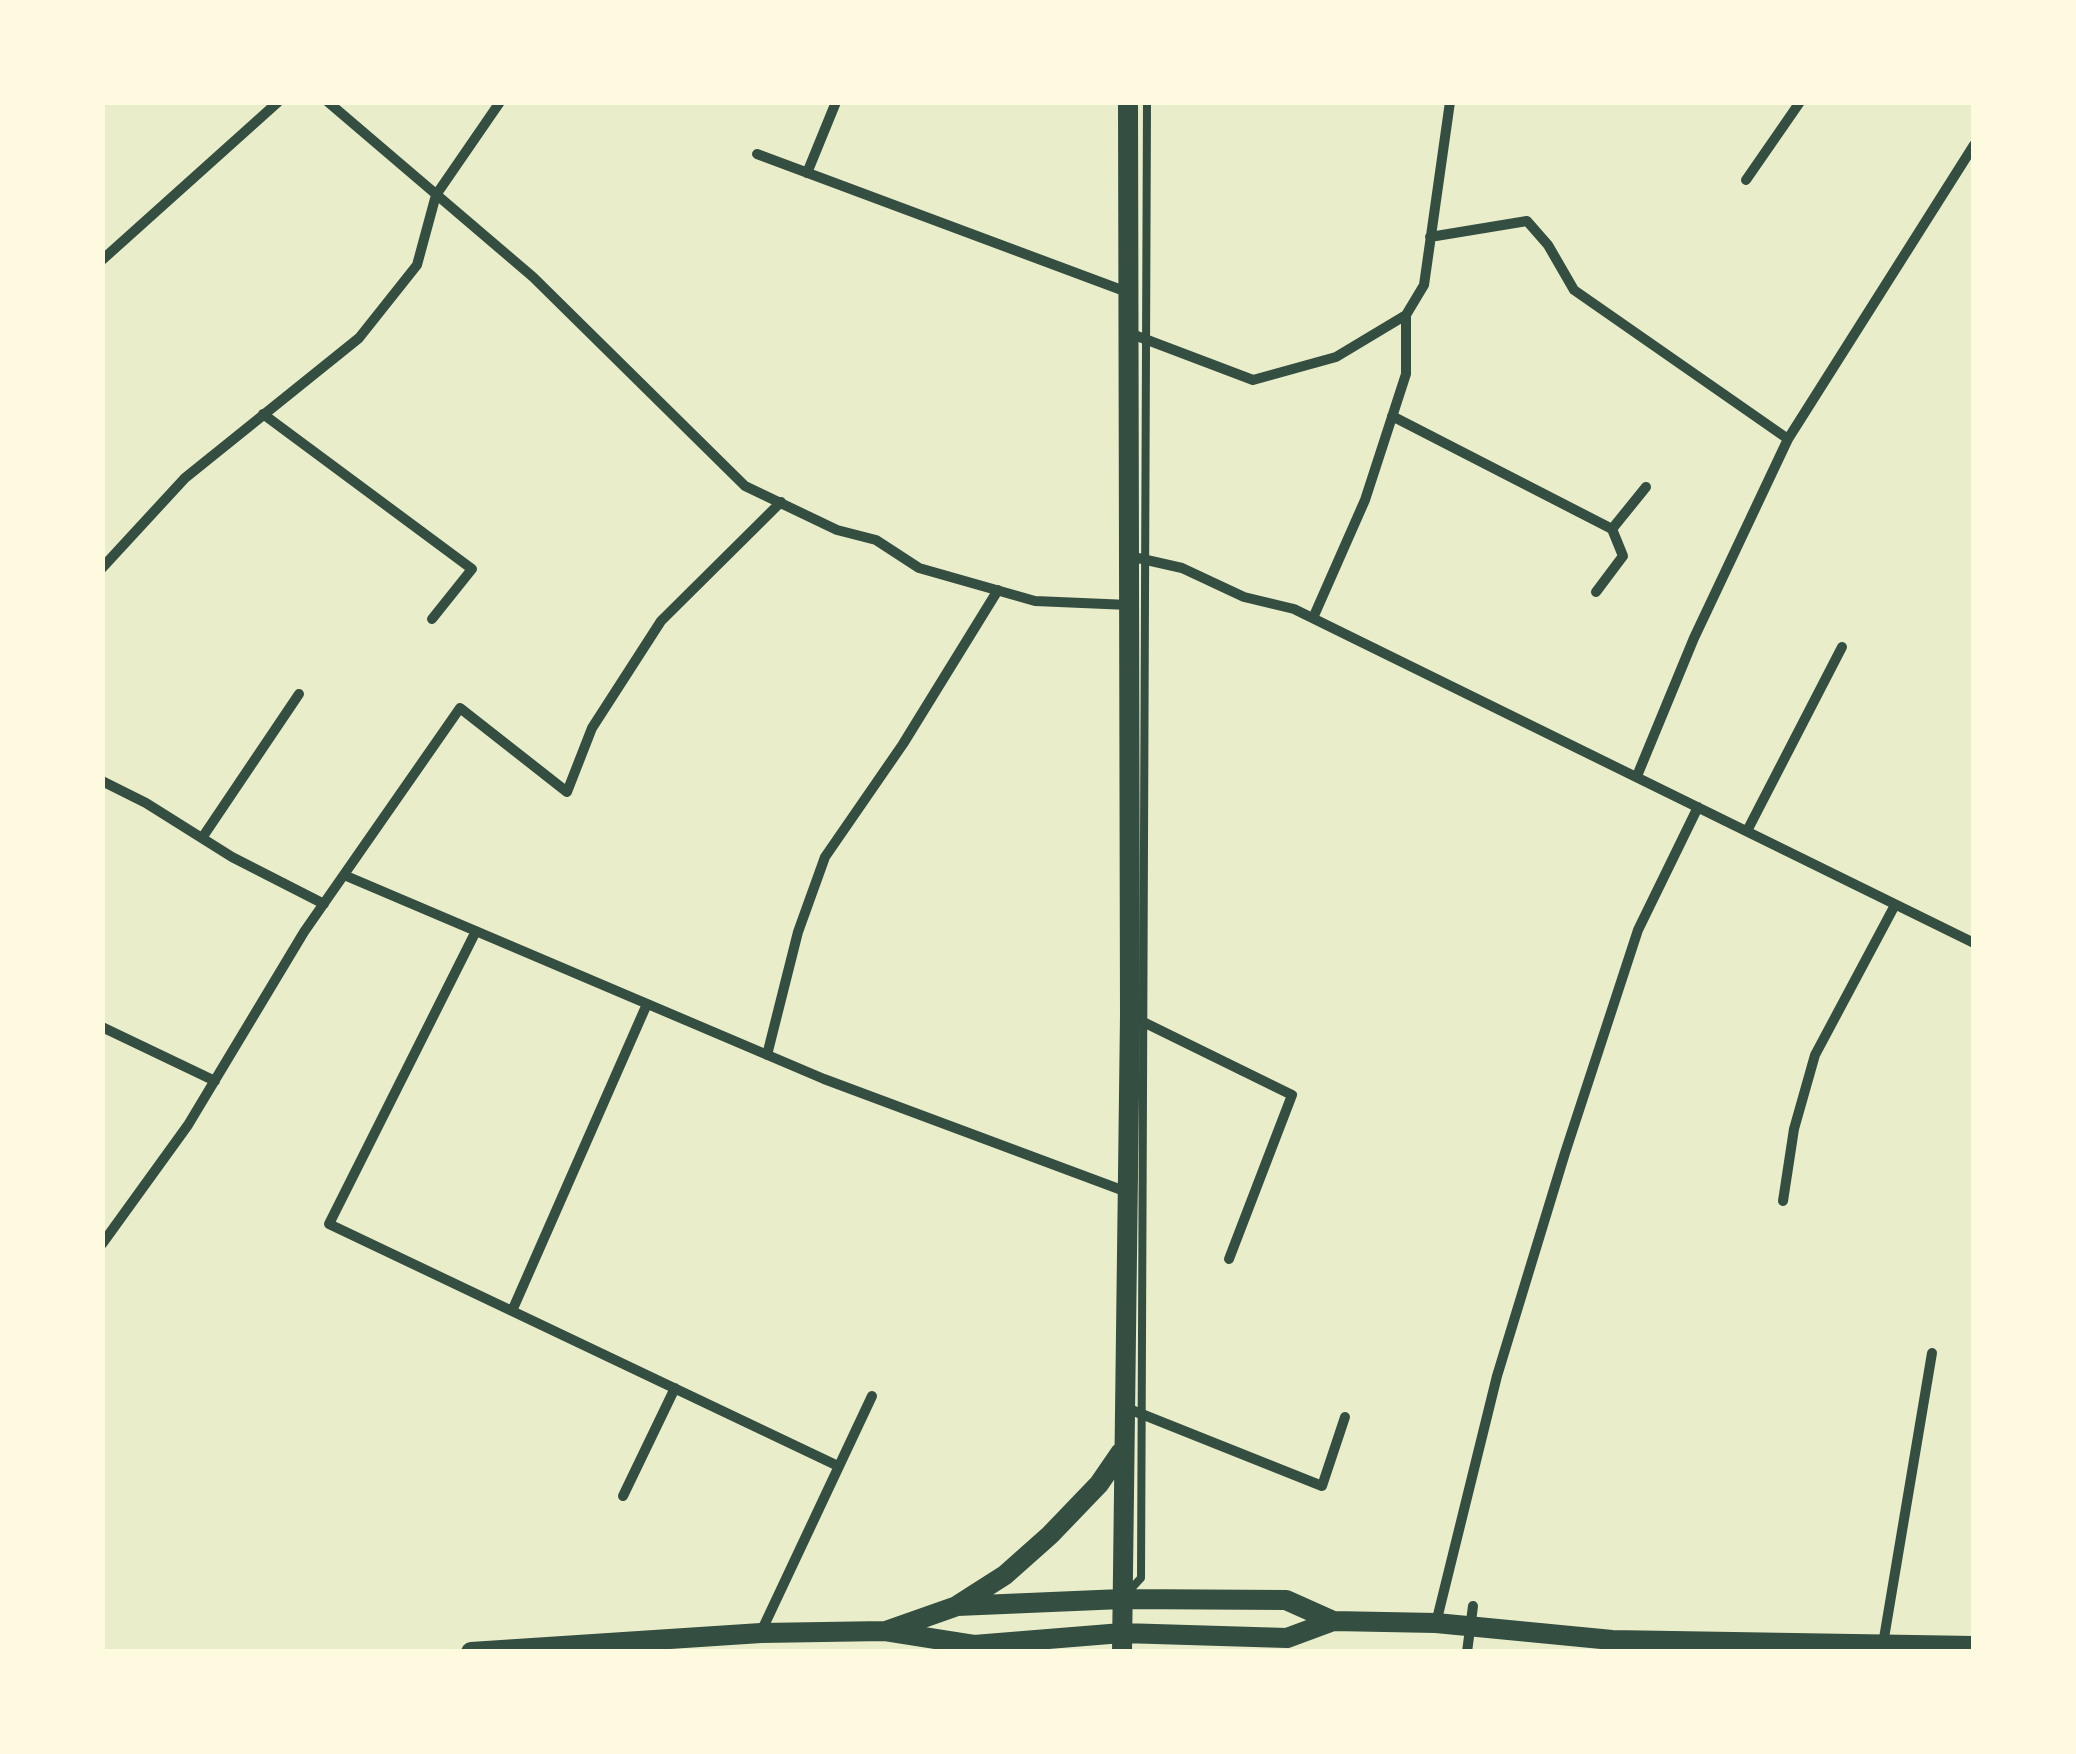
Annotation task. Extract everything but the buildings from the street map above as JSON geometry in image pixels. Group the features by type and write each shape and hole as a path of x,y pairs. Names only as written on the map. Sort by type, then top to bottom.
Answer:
{"main road":[{"path":"1122,1642 1130,1015 1128,102"},
{"path":"884,1632 957,1606 1005,1575 1099,1484 1122,1450"},
{"path":"957,1606 1122,1599 1286,1600 1333,1621"},
{"path":"974,1645 1287,1638 1333,1621 1436,1623 1471,1616 1611,1646 1974,1646"},
{"path":"471,1652 690,1644 761,1632 884,1632 1019,1652"},
{"path":"1218,1652 1251,1636"}],"street":[{"path":"102,260 278,102"},
{"path":"328,102 534,277 746,486 838,530 876,540 919,568 1035,601 1128,605"},
{"path":"102,568 184,478 359,338 418,265 436,194 500,102"},
{"path":"807,173 836,102"},
{"path":"1746,180 1800,102"},
{"path":"1129,334 1254,380 1336,357 1406,315 1424,285 1445,105"},
{"path":"1636,776 1694,638 1788,439 1974,145"},
{"path":"758,154 1128,292"},
{"path":"1430,237 1528,222 1548,245 1574,290 1788,439"},
{"path":"1313,618 1364,500 1406,374 1406,315"},
{"path":"263,414 472,569 432,619"},
{"path":"1392,416 1612,529 1624,556 1596,592"},
{"path":"1612,529 1646,487"},
{"path":"102,1244 215,1081 324,904 460,708 567,792 592,728 661,621 781,502"},
{"path":"1129,556 1182,568 1244,597 1313,618 1974,943"},
{"path":"767,1055 798,932 826,856 903,744 998,590"},
{"path":"1747,831 1842,647"},
{"path":"202,838 299,694"},
{"path":"103,782 324,904"},
{"path":"1436,1623 1497,1376 1571,1135 1638,930 1698,807"},
{"path":"344,875 767,1055 1127,1192"},
{"path":"1783,1201 1794,1129 1815,1056 1895,906"},
{"path":"476,931 328,1224 838,1466"},
{"path":"512,1311 646,1004"},
{"path":"1130,1015 1292,1095 1229,1260"},
{"path":"102,1027 215,1081"},
{"path":"1884,1644 1932,1353"},
{"path":"623,1496 675,1388"},
{"path":"761,1632 872,1396"},
{"path":"1124,1406 1322,1486 1345,1417"},
{"path":"1467,1652 1471,1616"}],"lane":[{"path":"1122,1599 1141,1578 1147,102"}]}
